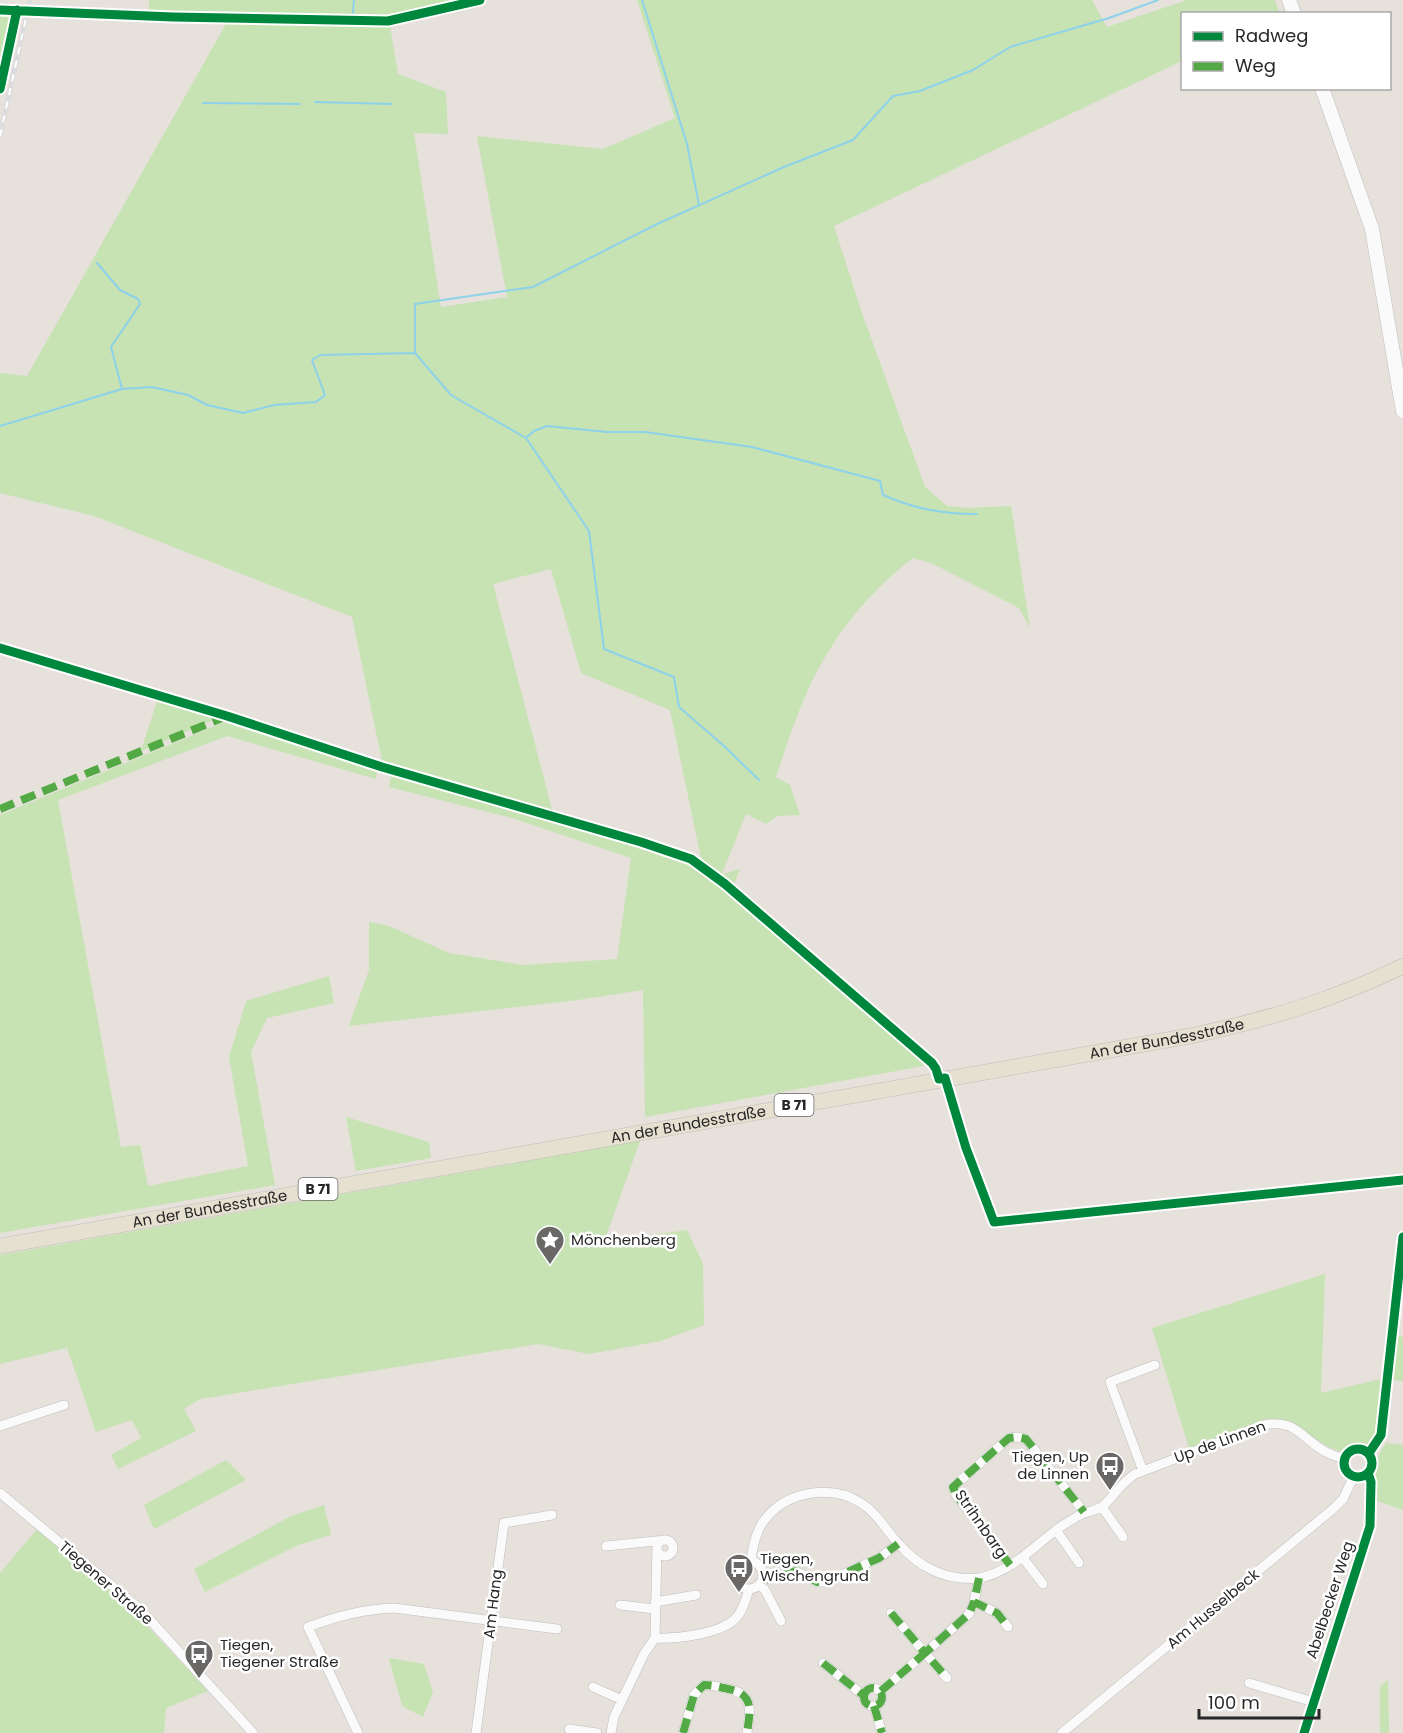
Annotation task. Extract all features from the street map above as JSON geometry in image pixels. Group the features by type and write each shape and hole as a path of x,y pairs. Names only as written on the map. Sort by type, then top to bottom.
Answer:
{"main road":[{"path":"1323,90 1372,229 1403,411"},
{"name":"An der Bundesstraße","path":"0,1246 1190,1036 1293,1011 1355,988 1403,966"}],"street":[{"path":"0,10 173,17 388,21 480,0"},
{"path":"0,89 17,10"},
{"name":"Abelbecker Weg","path":"1304,1733 1370,1526 1371,1482 1368,1473 1373,1462 1370,1453 1381,1435 1403,1237"},
{"path":"1143,1471 1110,1382 1155,1365"},
{"path":"0,1426 64,1405"},
{"name":"Up de Linnen","path":"1102,1507 1122,1482 1143,1471 1276,1422 1292,1426 1326,1452 1344,1459"},
{"name":"Strihnbarg","path":"1010,1565 956,1495 953,1487 1009,1438 1026,1439 1084,1512"},
{"path":"1368,1473 1359,1477 1354,1476 1346,1469 1344,1459 1348,1452 1355,1448 1370,1453"},
{"name":"Am Husselbeck","path":"1067,1731 1333,1509 1343,1499 1354,1476"},
{"path":"752,1561 755,1541 766,1518 790,1500 819,1492 839,1494 860,1502 874,1513 898,1544 924,1566 944,1575 979,1578 1010,1565 1023,1558 1056,1530 1084,1512 1102,1507 1123,1537"},
{"name":"Tiegener Straße","path":"0,1493 140,1610 253,1733"},
{"name":"Am Hang","path":"476,1733 504,1523 552,1515"},
{"path":"1056,1530 1079,1563"},
{"path":"611,1733 614,1718 622,1700 644,1654 655,1638 657,1546 659,1542 666,1540"},
{"path":"606,1545 666,1540 673,1545 671,1554 660,1555 657,1552 657,1546"},
{"path":"655,1638 688,1636 726,1625 740,1612 749,1589 761,1582 796,1571 817,1582 825,1582 879,1558 898,1544"},
{"path":"1023,1558 1043,1584"},
{"path":"749,1589 737,1583 735,1573 741,1563 752,1561 762,1570 761,1582 781,1621"},
{"path":"881,1691 969,1614 979,1578"},
{"path":"620,1605 655,1606 696,1595"},
{"path":"974,1602 997,1613 1008,1627"},
{"path":"358,1733 308,1627 346,1613 394,1608 557,1629"},
{"path":"891,1613 947,1678"},
{"path":"823,1663 863,1695"},
{"path":"1249,1683 1314,1702"},
{"path":"683,1733 694,1695 704,1685 711,1685 741,1691 747,1699 750,1709 747,1733"},
{"path":"593,1687 622,1700"},
{"path":"871,1687 881,1691 880,1703 874,1706 864,1701 863,1695 871,1687"},
{"path":"874,1706 882,1733"},
{"path":"569,1729 597,1733"}],"green space":[{"path":"149,0 466,0 386,16 149,14"},
{"path":"637,0 1092,0 1107,27 1187,0 1275,0 1279,12 1181,12 1181,61 834,226 862,313 925,487 947,506 967,508 1011,506 1030,628 1019,608 931,563 913,558 881,586 852,618 817,671 803,701 776,777 790,785 800,815 777,816 766,824 746,814 722,874 740,869 733,887 793,934 850,986 843,991 929,1065 645,1117 643,990 578,1000 349,1026 369,970 369,922 389,926 449,953 524,965 617,959 631,858 512,818 389,787 392,772 633,846 649,850 661,846 701,858 670,710 581,673 551,569 493,584 553,813 382,761 352,617 94,516 0,493 0,373 27,376 226,24 390,26 398,74 446,92 448,134 414,133 441,307 507,297 477,136 603,149 675,118"},
{"path":"0,13 12,13 0,68"},
{"path":"158,698 223,716 141,751"},
{"path":"225,722 377,768 376,779 227,736 58,800 121,1147 140,1145 148,1186 248,1166 229,1057 246,1001 329,976 334,1003 267,1018 251,1052 275,1185 0,1233 0,815"},
{"path":"346,1117 429,1142 431,1158 356,1171"},
{"path":"640,1141 604,1242 687,1230 703,1264 704,1325 661,1341 589,1354 538,1344 200,1399 184,1409 196,1431 118,1469 111,1455 141,1438 132,1420 96,1432 67,1348 0,1364 0,1255"},
{"path":"1325,1274 1321,1393 1381,1379 1377,1434 1368,1450 1358,1446 1343,1452 1322,1443 1286,1421 1275,1419 1263,1420 1189,1448 1152,1328"},
{"path":"1397,1336 1403,1337 1403,1381 1392,1380"},
{"path":"1386,1443 1403,1445 1403,1510 1375,1500 1374,1470"},
{"path":"226,1460 246,1480 154,1529 144,1505"},
{"path":"324,1505 331,1535 298,1545 205,1592 194,1569 289,1517"},
{"path":"37,1529 123,1600 208,1691 166,1708 164,1733 0,1733 0,1573"},
{"path":"389,1658 424,1664 433,1692 423,1717 402,1706"},
{"path":"1388,1679 1389,1733 1380,1733 1380,1687"}],"waterway":[{"path":"353,13 354,0"},
{"path":"642,0 687,144 699,205"},
{"path":"759,780 679,707 674,677 604,649 589,531 526,438 451,395 415,353 415,304 533,287 655,225 784,167 853,140 893,96 920,91 973,70 1010,47 1109,18 1158,0"},
{"path":"315,102 392,104"},
{"path":"203,103 300,104"},
{"path":"97,263 120,290 138,299 140,304 111,347 122,389"},
{"path":"0,426 122,389 152,387 188,395 207,405 243,413 274,405 316,402 325,395 312,360 320,355 415,353"},
{"path":"527,437 534,431 547,426 607,432 645,432 752,447 880,481 883,495 906,504 940,512 977,514"}],"railway":[{"path":"0,136 30,0"}],"marked path":[{"path":"0,809 227,716"},
{"path":"1010,1565 956,1495 953,1487 1009,1438 1026,1439 1084,1512"},
{"path":"762,1580 796,1571 817,1582 825,1582 879,1558 898,1544"},
{"path":"979,1578 974,1602 997,1613 1008,1627"},
{"path":"891,1613 925,1653 969,1614 974,1602"},
{"path":"881,1691 925,1653 947,1678"},
{"path":"823,1663 863,1695"},
{"path":"683,1733 694,1695 704,1685 737,1691 747,1699 749,1705 747,1733"},
{"path":"869,1688 877,1688 882,1693 882,1697 880,1704 869,1706 864,1701 864,1693 869,1688"},
{"path":"874,1706 882,1733"}],"cycle path":[{"path":"0,10 173,17 388,21 480,0"},
{"path":"0,89 17,10"},
{"path":"0,648 227,716 382,767 641,842 691,859 725,884 932,1063 939,1079 945,1078 966,1148 994,1222 1403,1180"},
{"path":"1369,1453 1381,1435 1403,1237"},
{"path":"1358,1449 1368,1453 1372,1463 1368,1473 1358,1477 1348,1473 1344,1463 1348,1453 1358,1449"},
{"path":"1304,1733 1370,1526 1371,1482 1368,1473"}],"place":[{"name":"Mönchenberg","path":"550,1266"},
{"name":"Tiegen, Up de Linnen","path":"1110,1492"},
{"name":"Tiegen, Wischengrund","path":"739,1594"},
{"name":"Tiegen, Tiegener Straße","path":"199,1680"}]}
